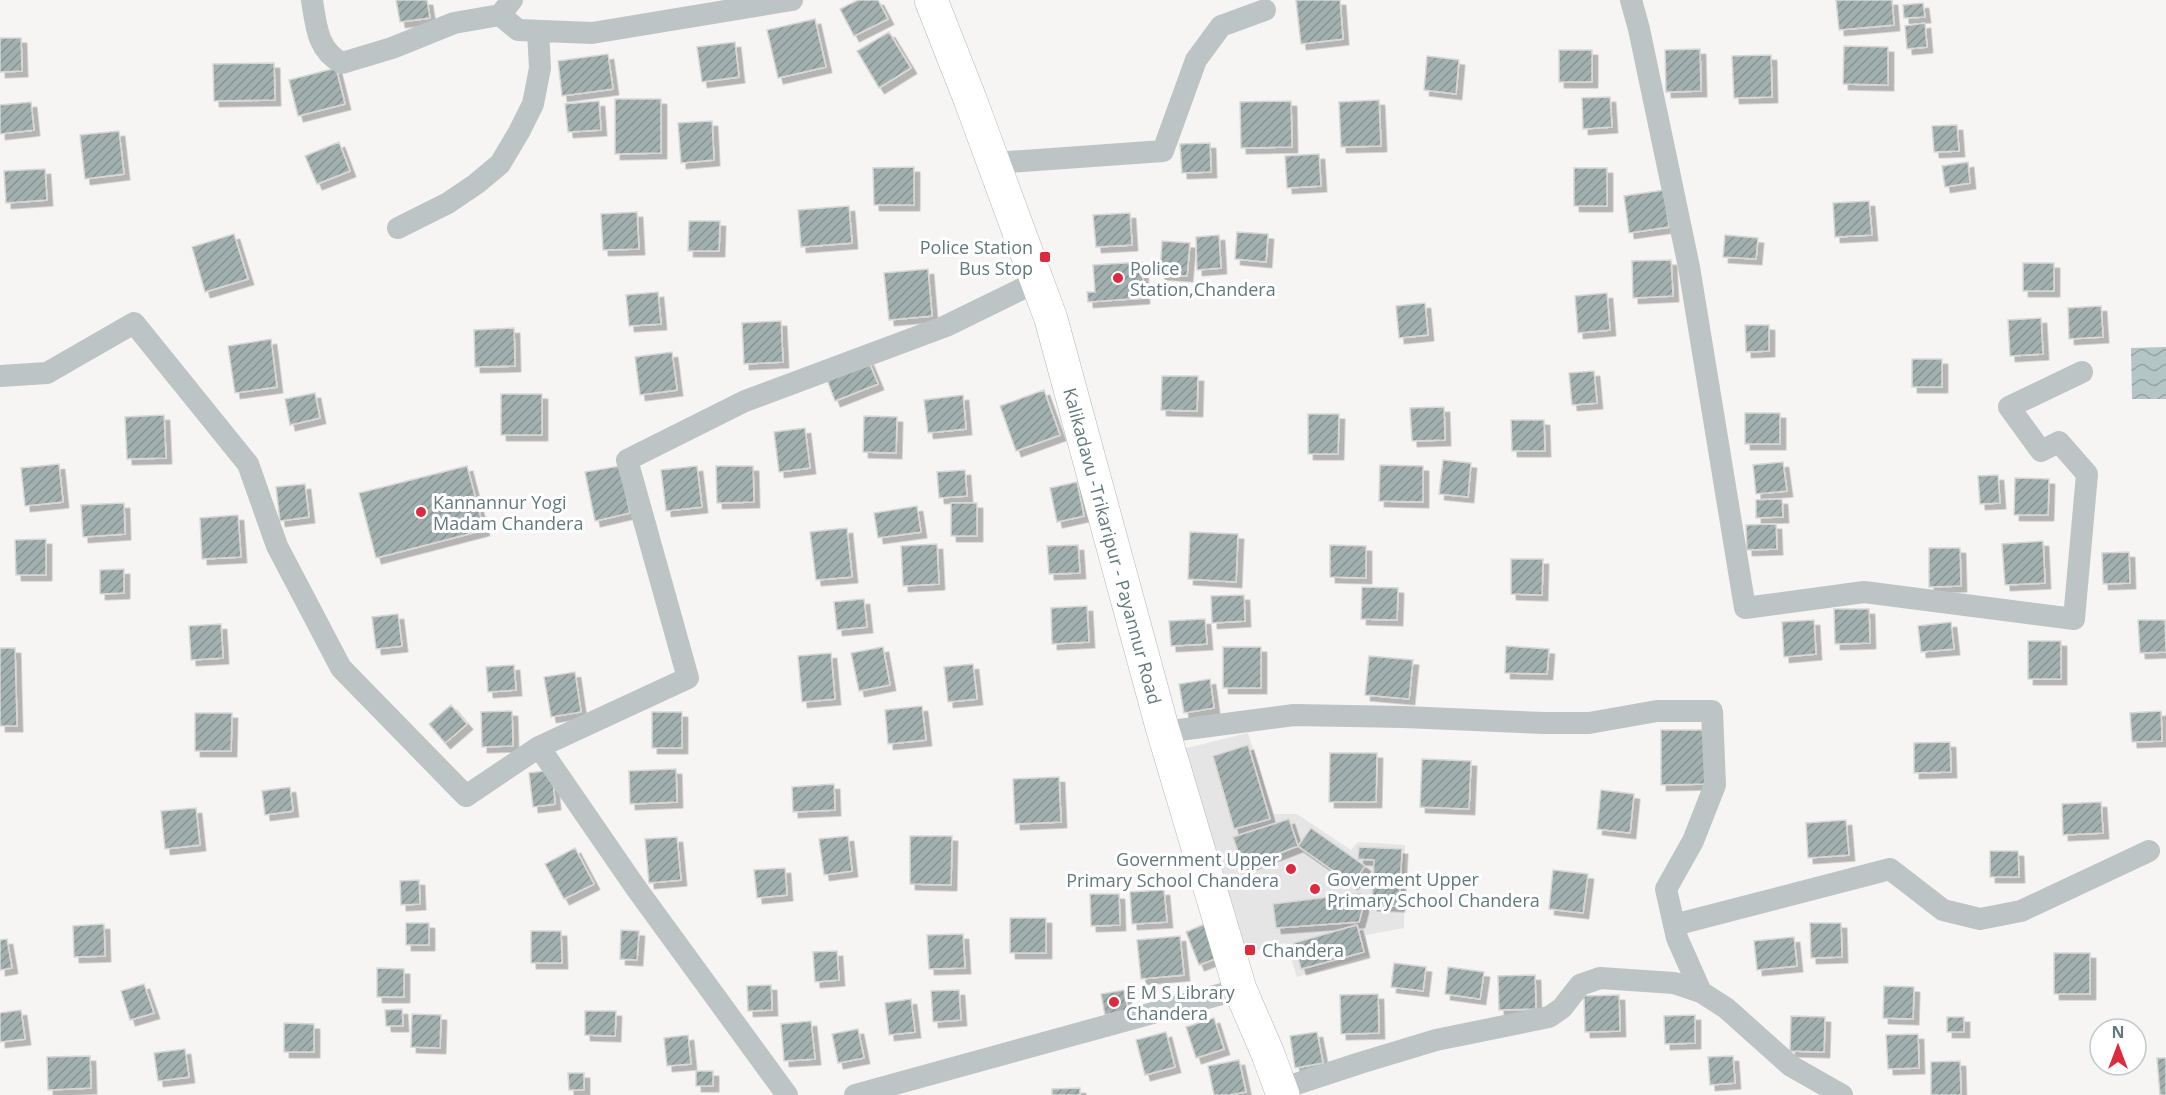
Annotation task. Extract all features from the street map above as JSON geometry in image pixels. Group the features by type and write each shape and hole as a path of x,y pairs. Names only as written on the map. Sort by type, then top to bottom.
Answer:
{"main road":[{"name":"Kalikadavu -Trikaripur - Payannur Road","path":"931,0 1051,319 1164,732 1240,989 1282,1092"}],"street":[{"path":"312,0 319,38 332,57 342,63 392,48 454,23 506,8 518,30 592,33 792,0"},
{"path":"1631,0 1689,267 1745,608 1864,592 2074,619 2086,474 2059,442 2041,452 2009,407 2082,372"},
{"path":"994,163 1163,151 1196,60 1221,26 1265,10"},
{"path":"398,228 448,203 500,164 533,104 540,68 538,31"},
{"path":"0,376 47,373 134,323 248,464 277,546 342,668 466,796 539,747 688,678 627,460 746,401 945,326 1038,281"},
{"path":"1164,732 1294,715 1578,723 1656,711 1712,711 1715,785 1693,841 1666,889 1677,938 1701,992"},
{"path":"539,747 636,888 787,1095"},
{"path":"1674,925 1890,869 1943,910 1980,919 2021,911 2149,851"},
{"path":"1282,1092 1436,1040 1549,1017 1562,1008 1580,985 1600,978 1674,983 1701,992 1726,1008 1791,1066 1842,1095"},
{"path":"855,1095 1240,989"}],"shaded area":[{"name":"Goverment Upper Primary School Chandera","path":"1248,733 1274,814 1297,814 1351,850 1358,842 1405,845 1404,928 1366,935 1369,955 1297,977 1286,943 1246,953 1183,749"}],"water":[{"path":"2166,347 2166,399 2132,399 2131,348"}],"building":[{"path":"396,0 427,0 430,18 400,22"},
{"path":"858,0 878,0 888,19 854,36 840,9"},
{"path":"1296,0 1340,0 1343,39 1301,44"},
{"path":"1836,0 1892,0 1894,25 1839,30"},
{"path":"1923,3 1925,17 1904,18 1903,5"},
{"path":"815,19 826,67 778,78 767,30"},
{"path":"1925,23 1927,47 1907,49 1905,26"},
{"path":"889,32 911,68 879,88 857,51"},
{"path":"0,38 21,38 22,71 0,72"},
{"path":"735,42 739,77 702,82 697,47"},
{"path":"1844,46 1888,47 1888,85 1843,84"},
{"path":"1700,49 1701,91 1666,92 1665,50"},
{"path":"1559,50 1592,50 1592,82 1559,82"},
{"path":"608,54 613,89 562,96 558,61"},
{"path":"1771,55 1772,97 1734,98 1732,56"},
{"path":"1427,56 1459,60 1456,94 1424,90"},
{"path":"274,63 275,100 214,101 213,64"},
{"path":"336,68 345,104 298,116 289,80"},
{"path":"1610,97 1612,127 1583,129 1582,98"},
{"path":"615,99 661,99 661,153 615,154"},
{"path":"1379,100 1381,146 1341,147 1339,102"},
{"path":"599,101 601,130 568,132 565,104"},
{"path":"1291,101 1292,147 1241,148 1240,102"},
{"path":"31,102 34,130 0,134 0,105"},
{"path":"712,121 714,160 681,163 678,123"},
{"path":"1957,125 1959,151 1934,152 1932,126"},
{"path":"119,131 124,174 85,179 80,135"},
{"path":"339,142 350,171 317,184 305,156"},
{"path":"1210,143 1211,172 1182,173 1180,144"},
{"path":"1319,154 1321,186 1287,188 1285,156"},
{"path":"1968,162 1970,183 1945,187 1942,166"},
{"path":"914,167 914,205 874,205 873,168"},
{"path":"1574,168 1607,168 1607,206 1574,206"},
{"path":"45,169 47,200 6,203 4,171"},
{"path":"1664,190 1669,227 1629,233 1624,196"},
{"path":"1869,201 1872,235 1835,237 1833,203"},
{"path":"849,206 852,243 801,247 798,210"},
{"path":"637,212 639,249 603,250 601,214"},
{"path":"1130,213 1132,245 1096,247 1093,215"},
{"path":"689,221 720,221 719,251 688,251"},
{"path":"1237,232 1268,234 1266,262 1235,259"},
{"path":"234,234 248,279 205,292 192,247"},
{"path":"1219,235 1221,268 1197,270 1196,237"},
{"path":"1725,235 1758,238 1756,259 1723,257"},
{"path":"1162,241 1190,243 1187,276 1160,274"},
{"path":"1671,260 1673,296 1633,298 1632,261"},
{"name":"Police Station,Chandera","path":"1142,262 1144,298 1088,302 1087,292 1095,292 1093,265"},
{"path":"2023,263 2054,263 2054,291 2023,291"},
{"path":"928,269 932,316 889,320 884,273"},
{"path":"658,292 661,324 629,326 626,295"},
{"path":"1607,293 1610,330 1578,333 1575,296"},
{"path":"1425,303 1428,335 1399,338 1396,306"},
{"path":"2101,306 2103,337 2069,339 2068,308"},
{"path":"2041,318 2043,354 2010,356 2008,320"},
{"path":"781,321 783,362 744,364 742,323"},
{"path":"1745,325 1769,325 1769,351 1746,352"},
{"path":"514,328 515,366 475,367 474,330"},
{"path":"271,339 277,387 235,393 228,346"},
{"path":"672,352 677,390 640,395 635,357"},
{"path":"1912,359 1942,359 1942,387 1912,387"},
{"path":"868,360 878,384 835,401 826,377"},
{"path":"1594,371 1597,403 1572,405 1569,373"},
{"path":"1162,376 1198,376 1197,411 1161,410"},
{"path":"1044,390 1060,435 1016,451 1000,406"},
{"path":"315,393 320,418 290,425 285,399"},
{"path":"501,394 542,394 542,435 501,435"},
{"path":"963,395 966,429 928,433 924,400"},
{"path":"1444,407 1445,440 1412,441 1410,408"},
{"path":"1745,413 1780,413 1780,444 1745,444"},
{"path":"1308,414 1339,414 1338,454 1308,454"},
{"path":"164,415 166,458 127,459 125,417"},
{"path":"864,416 897,417 896,453 863,452"},
{"path":"1511,420 1544,420 1545,451 1512,451"},
{"path":"805,428 810,468 779,472 774,432"},
{"path":"1443,460 1471,463 1468,497 1439,494"},
{"path":"1783,462 1787,491 1756,494 1753,465"},
{"path":"59,464 63,502 25,506 21,468"},
{"path":"1380,465 1423,466 1423,502 1379,501"},
{"name":"Kannannur Yogi Madam Chandera","path":"467,466 484,530 376,558 359,493"},
{"path":"620,466 630,513 595,521 585,472"},
{"path":"697,466 702,507 666,511 661,470"},
{"path":"716,466 753,466 754,502 717,503"},
{"path":"965,470 967,496 939,498 937,472"},
{"path":"1998,475 2000,503 1980,504 1978,476"},
{"path":"2015,478 2049,479 2048,515 2014,515"},
{"path":"1077,482 1084,516 1057,522 1050,488"},
{"path":"305,484 309,517 280,521 276,487"},
{"path":"1782,499 1783,517 1756,518 1756,500"},
{"path":"124,503 125,534 83,537 81,505"},
{"path":"951,503 977,503 977,536 951,536"},
{"path":"917,506 921,532 878,538 874,513"},
{"path":"238,515 241,557 202,559 200,518"},
{"path":"1776,524 1777,549 1747,550 1746,525"},
{"path":"847,528 852,577 816,580 810,532"},
{"path":"1190,532 1238,534 1236,582 1188,579"},
{"path":"46,539 46,575 16,575 15,540"},
{"path":"2043,541 2045,583 2005,585 2002,544"},
{"path":"937,544 939,584 903,586 901,546"},
{"path":"1078,545 1080,573 1049,574 1047,546"},
{"path":"1330,545 1366,546 1366,578 1330,577"},
{"path":"1929,548 1960,548 1961,586 1929,587"},
{"path":"2129,552 2130,583 2103,584 2102,553"},
{"path":"1511,559 1543,559 1542,595 1511,594"},
{"path":"124,569 124,593 100,594 100,570"},
{"path":"1362,587 1398,588 1397,620 1361,619"},
{"path":"1244,595 1245,621 1212,623 1211,596"},
{"path":"864,599 867,627 837,630 834,602"},
{"path":"1087,606 1089,642 1052,644 1051,608"},
{"path":"1834,609 1869,609 1870,643 1835,644"},
{"path":"398,614 402,646 376,649 372,617"},
{"path":"1205,619 1207,644 1171,646 1169,621"},
{"path":"1814,620 1816,654 1784,657 1782,622"},
{"path":"2138,620 2165,620 2166,652 2140,653"},
{"path":"1951,622 1954,649 1921,652 1918,626"},
{"path":"221,624 223,658 191,660 189,626"},
{"path":"2028,641 2061,641 2061,679 2028,679"},
{"path":"1506,646 1549,649 1547,674 1505,673"},
{"path":"883,647 890,685 859,691 851,653"},
{"path":"1223,647 1261,647 1261,688 1223,688"},
{"path":"0,648 15,648 17,726 0,726"},
{"path":"831,653 835,699 802,702 798,656"},
{"path":"1369,656 1413,660 1409,699 1365,695"},
{"path":"973,664 977,699 948,702 944,667"},
{"path":"514,665 516,690 488,692 486,667"},
{"path":"575,672 581,712 551,717 544,677"},
{"path":"1210,679 1214,708 1184,713 1179,684"},
{"path":"451,705 467,724 445,743 429,724"},
{"path":"922,706 926,740 888,744 885,710"},
{"path":"512,711 513,746 482,747 481,712"},
{"path":"2161,711 2162,741 2132,742 2130,713"},
{"path":"652,712 682,712 682,748 652,748"},
{"path":"195,713 232,713 231,751 195,751"},
{"path":"1661,730 1706,730 1707,784 1661,785"},
{"path":"1950,742 1951,772 1914,773 1914,743"},
{"path":"1248,745 1270,819 1234,829 1213,756"},
{"path":"1330,753 1377,753 1376,802 1329,802"},
{"path":"1422,759 1471,761 1469,809 1420,807"},
{"path":"676,769 677,802 630,804 629,771"},
{"path":"552,770 555,804 533,807 529,773"},
{"path":"1059,777 1061,822 1015,824 1013,779"},
{"path":"834,784 835,810 793,812 792,787"},
{"path":"290,787 293,811 265,815 262,791"},
{"path":"1601,790 1634,794 1630,833 1597,829"},
{"path":"2101,802 2103,833 2063,835 2062,804"},
{"path":"196,808 200,845 165,849 161,811"},
{"name":"Goverment Upper Primary School Chandera","path":"1289,819 1298,846 1243,867 1233,837"},
{"path":"1846,820 1849,855 1808,858 1806,823"},
{"name":"Goverment Upper Primary School Chandera","path":"1311,828 1365,866 1352,884 1298,846"},
{"path":"848,836 852,871 824,875 819,839"},
{"path":"910,836 952,836 951,885 910,884"},
{"path":"677,837 681,880 649,883 645,839"},
{"name":"Goverment Upper Primary School Chandera","path":"1359,847 1402,849 1399,906 1372,905 1374,860 1358,859"},
{"path":"575,848 594,884 564,899 545,864"},
{"path":"1990,851 2018,851 2019,877 1990,877"},
{"path":"785,868 787,895 757,898 754,870"},
{"path":"1553,870 1588,874 1583,913 1549,909"},
{"path":"419,880 420,904 401,905 400,881"},
{"path":"1164,890 1167,922 1132,924 1130,892"},
{"path":"1361,893 1363,907 1359,922 1276,928 1273,904"},
{"path":"1090,894 1119,894 1120,925 1091,926"},
{"path":"1010,918 1046,918 1046,953 1010,953"},
{"path":"406,923 429,923 429,945 406,945"},
{"path":"1207,923 1220,957 1199,965 1186,932"},
{"path":"1810,923 1841,923 1842,957 1811,958"},
{"path":"104,924 105,956 74,957 73,926"},
{"name":"Goverment Upper Primary School Chandera","path":"1357,925 1364,952 1301,969 1294,943"},
{"path":"621,930 639,931 637,960 620,959"},
{"path":"531,931 561,931 562,963 531,963"},
{"path":"963,934 965,968 929,969 927,935"},
{"path":"1180,936 1184,975 1141,979 1137,940"},
{"path":"1794,937 1797,966 1757,970 1754,941"},
{"path":"7,939 12,968 0,970 0,940"},
{"path":"837,951 839,980 815,982 813,952"},
{"path":"2054,953 2090,953 2090,994 2054,994"},
{"path":"1394,963 1426,967 1423,991 1391,987"},
{"path":"1448,967 1484,972 1480,999 1445,994"},
{"path":"377,968 404,969 404,997 377,997"},
{"path":"1535,975 1536,1009 1499,1010 1498,976"},
{"path":"144,984 154,1013 130,1020 121,991"},
{"path":"771,985 772,1010 748,1011 747,986"},
{"path":"1884,986 1914,987 1913,1019 1883,1018"},
{"path":"959,990 961,1020 933,1022 931,991"},
{"name":"E M S Library Chandera","path":"1124,990 1128,1010 1105,1015 1101,994"},
{"path":"1378,994 1379,1033 1341,1034 1340,995"},
{"path":"1619,995 1620,1031 1585,1032 1584,996"},
{"path":"911,999 915,1032 889,1035 885,1003"},
{"path":"402,1009 403,1026 386,1026 385,1010"},
{"path":"21,1010 25,1039 0,1042 0,1013"},
{"path":"585,1011 616,1011 615,1036 585,1035"},
{"path":"412,1014 441,1015 440,1048 411,1047"},
{"path":"1695,1015 1695,1043 1665,1044 1664,1016"},
{"path":"1791,1016 1825,1017 1824,1052 1790,1051"},
{"path":"1947,1017 1964,1017 1964,1032 1947,1032"},
{"path":"1214,1018 1224,1049 1196,1058 1186,1027"},
{"path":"811,1021 815,1059 784,1061 781,1024"},
{"path":"284,1023 314,1024 314,1052 284,1052"},
{"path":"858,1029 864,1058 838,1063 832,1034"},
{"path":"1166,1032 1175,1067 1145,1075 1136,1040"},
{"path":"1317,1032 1323,1063 1295,1068 1290,1036"},
{"path":"1918,1034 1919,1068 1888,1069 1886,1035"},
{"path":"688,1035 691,1064 667,1066 664,1038"},
{"path":"185,1049 189,1077 158,1081 154,1053"},
{"path":"90,1056 91,1088 48,1090 47,1057"},
{"path":"1733,1056 1735,1083 1710,1085 1708,1057"},
{"path":"2157,1058 2166,1058 2166,1095 2160,1095"},
{"path":"1239,1060 1246,1092 1214,1095 1208,1066"},
{"path":"1960,1061 1961,1095 1931,1095 1931,1062"},
{"path":"696,1071 713,1071 713,1086 696,1086"},
{"path":"568,1073 584,1073 584,1090 569,1090"},
{"path":"1080,1088 1080,1095 1052,1095 1052,1089"}],"place":[{"name":"Police Station Bus Stop","path":"1045,257"},
{"name":"Police Station,Chandera","path":"1118,278"},
{"name":"Kannannur Yogi Madam Chandera","path":"421,512"},
{"name":"Government Upper Primary School Chandera","path":"1291,869"},
{"name":"Goverment Upper Primary School Chandera","path":"1315,889"},
{"name":"Chandera","path":"1250,950"},
{"name":"E M S Library Chandera","path":"1114,1002"}]}
